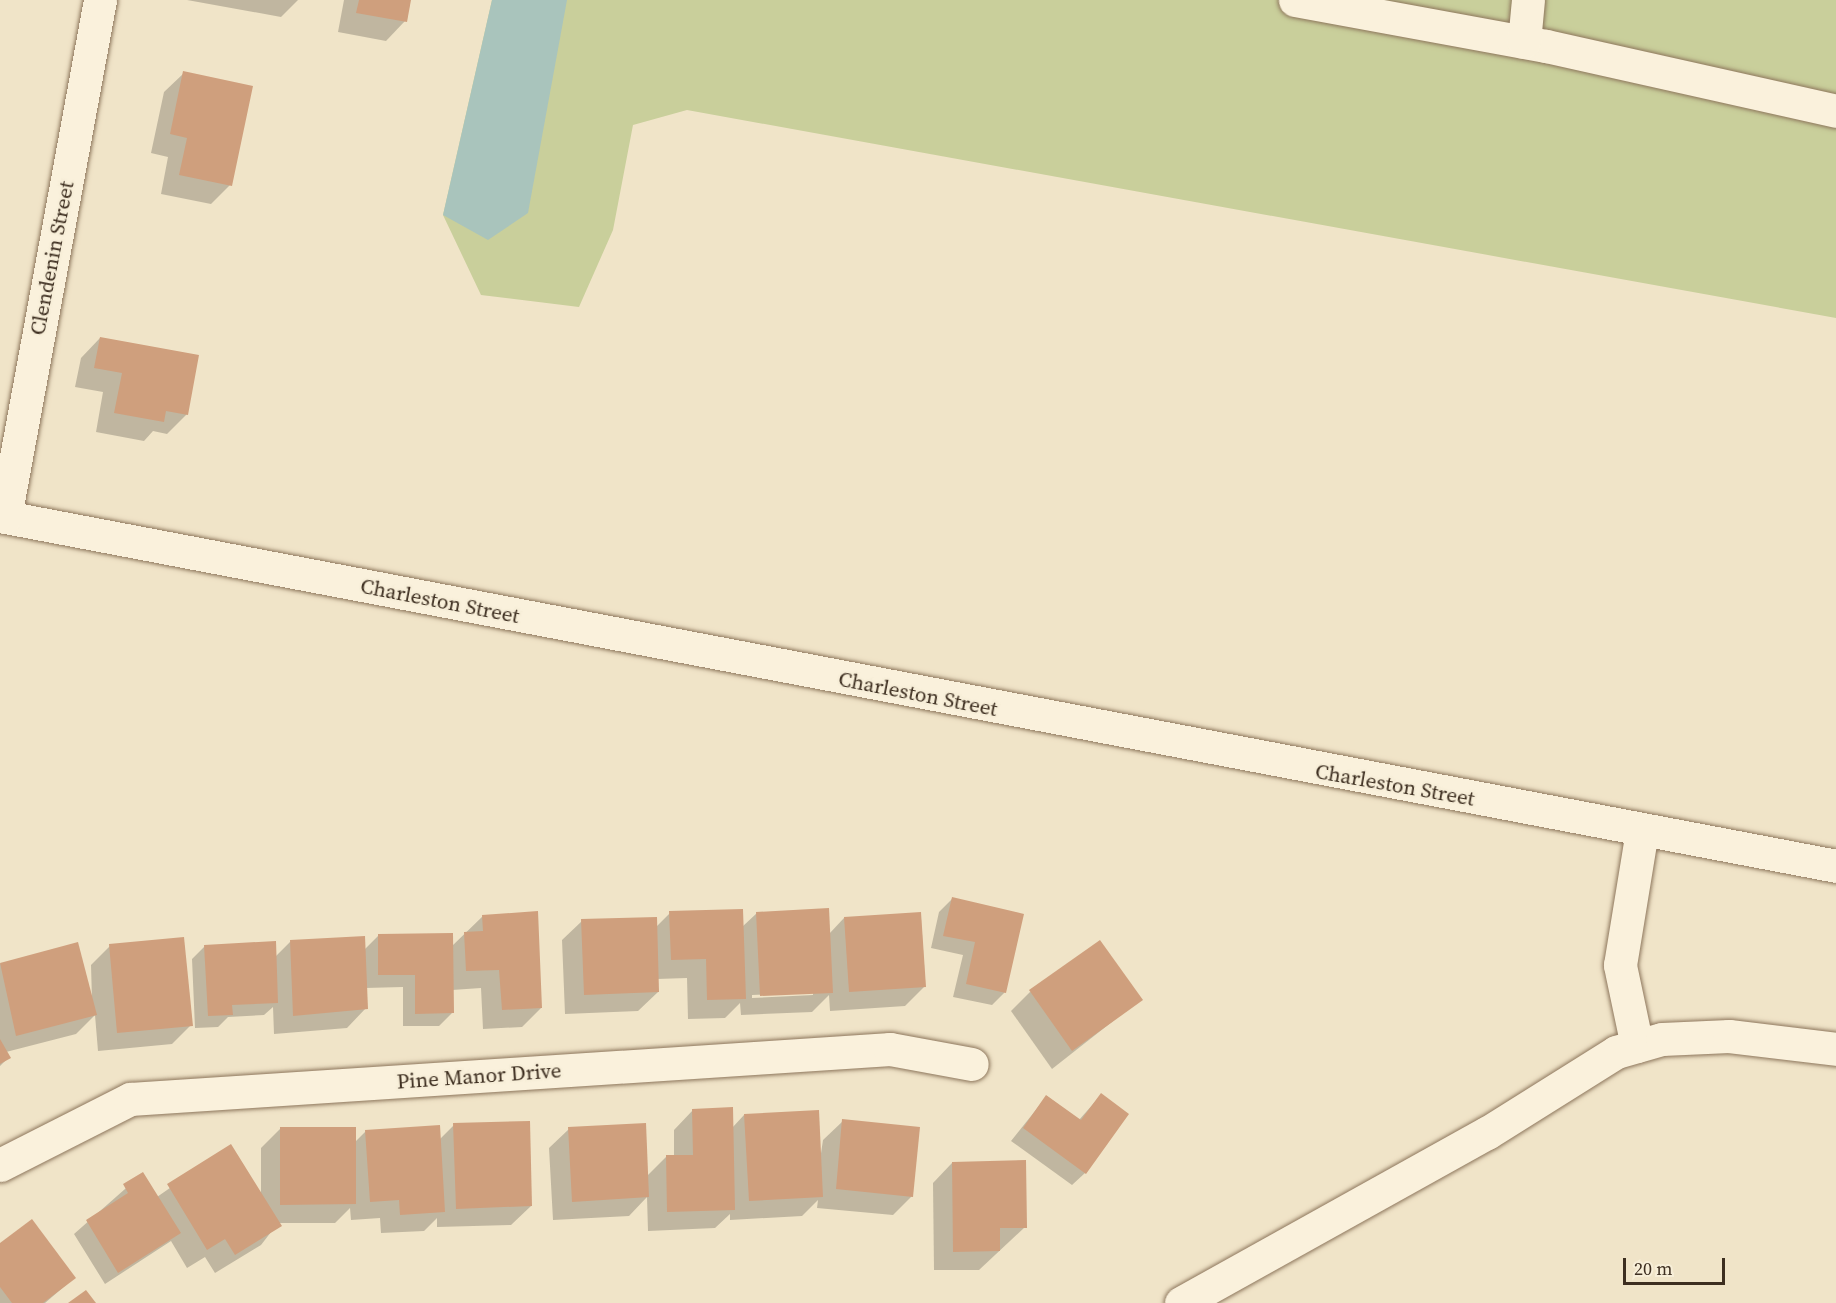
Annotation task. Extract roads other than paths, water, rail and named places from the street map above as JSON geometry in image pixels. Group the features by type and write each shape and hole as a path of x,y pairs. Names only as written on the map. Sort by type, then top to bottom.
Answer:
{"street":[{"name":"Clendenin Street","path":"2,516 100,0"},
{"path":"1295,0 1425,11 1524,42 1836,111"},
{"path":"1524,42 1528,0"},
{"name":"Charleston Street","path":"2,516 1642,831 1836,866"},
{"path":"1637,1046 1620,965 1642,831"},
{"path":"1180,1303 1487,1133 1616,1052 1637,1046 1729,1036 1836,1049"},
{"name":"Pine Manor Drive","path":"0,1165 130,1099 890,1049 972,1064"}],"water":[{"path":"492,0 567,0 528,213 488,240 443,215"}]}
